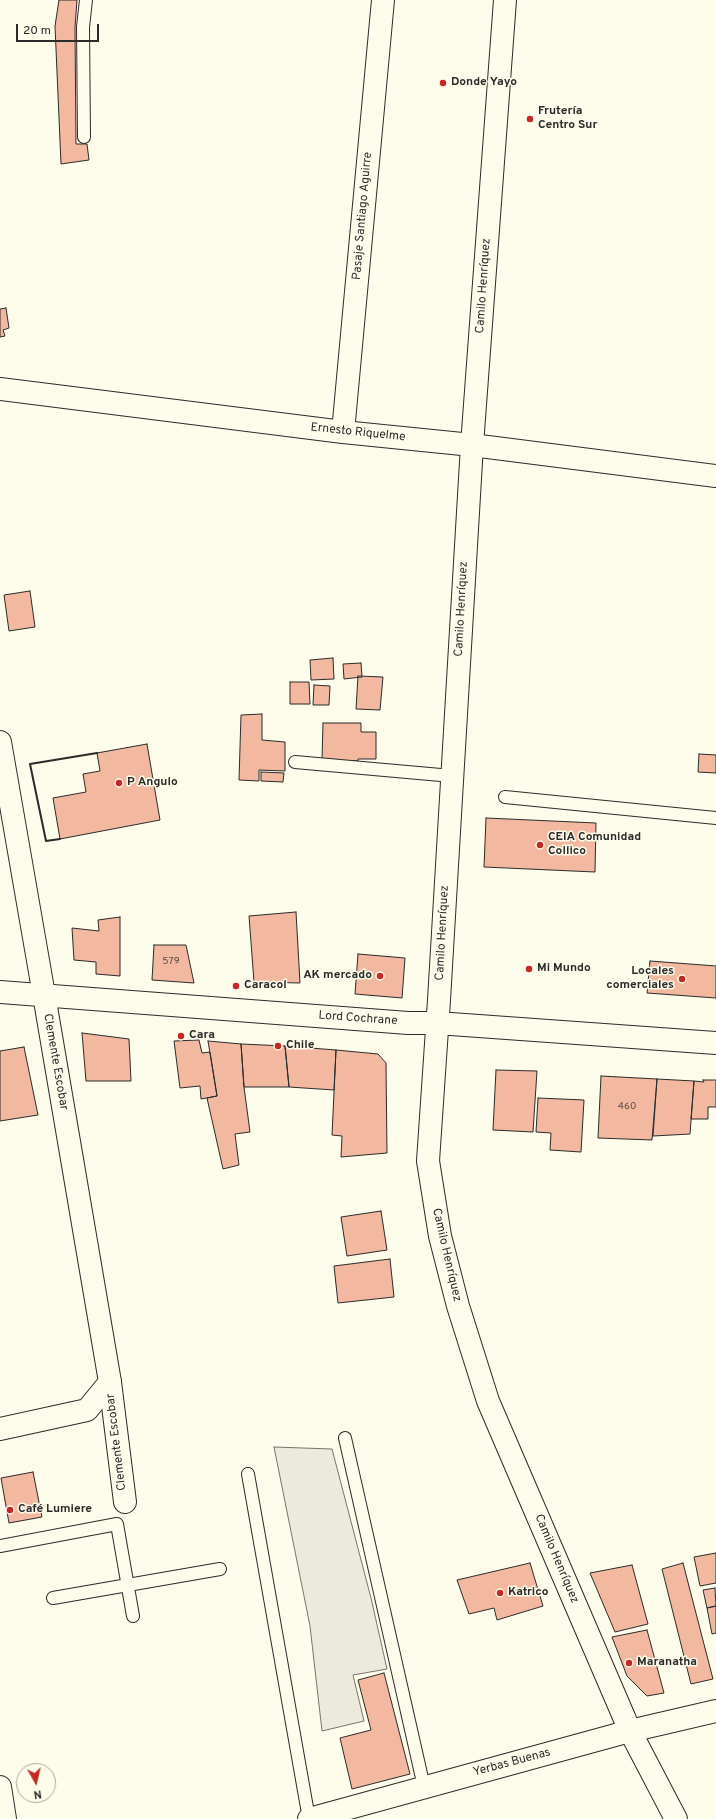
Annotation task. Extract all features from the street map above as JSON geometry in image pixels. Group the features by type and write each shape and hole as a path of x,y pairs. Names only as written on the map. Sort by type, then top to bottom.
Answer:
{"street":[{"name":"Pasaje Santiago Aguirre","path":"344,432 382,0"},
{"name":"Camilo Henríquez","path":"505,0 472,445 428,1161 440,1236 458,1306 488,1402 630,1731 676,1819"},
{"name":"Ernesto Riquelme","path":"0,389 344,432 472,445 716,476"},
{"name":"Clemente Escobar","path":"0,742 110,1382 124,1502"},
{"name":"Lord Cochrane","path":"0,992 408,1023 437,1023 716,1043"},
{"name":"Clemente Escobar","path":"0,1429 88,1410 110,1382"},
{"name":"Yerbas Buenas","path":"309,1819 630,1731 716,1711"},
{"path":"0,1787 5,1819"}],"lane":[{"path":"84,137 83,27 86,0"},
{"path":"295,762 452,776"},
{"path":"505,797 716,818"},
{"path":"345,1438 424,1787"},
{"path":"248,1474 309,1819"},
{"path":"0,1546 117,1524 129,1585 133,1616"},
{"path":"53,1598 220,1569"}],"shaded area":[{"path":"274,1447 332,1449 371,1598 387,1669 353,1675 364,1721 322,1731 310,1626"}],"building":[{"path":"59,0 77,0 75,27 76,144 87,144 89,160 61,164 55,26"},
{"path":"6,308 9,328 3,330 5,336 0,337 0,309"},
{"path":"30,591 35,627 9,631 4,595"},
{"path":"333,658 334,679 311,680 310,660"},
{"path":"361,663 362,677 344,679 343,664"},
{"path":"358,676 383,677 380,710 356,709"},
{"path":"290,682 309,682 310,704 290,704"},
{"path":"314,685 330,686 329,705 313,705"},
{"path":"262,714 262,740 285,742 285,771 259,770 259,781 239,780 241,715"},
{"path":"323,723 361,723 361,732 376,732 376,759 358,759 358,761 322,760"},
{"name":"P Angulo","path":"147,744 160,820 60,839 53,798 86,792 83,774 100,771 97,753"},
{"path":"699,754 716,755 716,773 698,772"},
{"path":"261,772 284,773 283,782 261,781"},
{"name":"CEIA Comunidad Collico","path":"486,818 596,823 595,872 484,867"},
{"path":"296,912 300,983 254,982 249,916"},
{"path":"120,917 120,976 96,974 96,962 74,960 72,928 99,931 98,920"},
{"path":"154,945 186,945 194,983 152,980"},
{"name":"AK mercado","path":"358,954 405,958 402,998 355,994"},
{"name":"Locales comerciales","path":"650,961 716,966 716,998 647,993"},
{"path":"82,1033 129,1039 131,1081 86,1081"},
{"path":"199,1040 202,1053 210,1052 217,1096 201,1099 200,1086 180,1088 174,1041"},
{"path":"208,1041 241,1044 244,1087 250,1132 235,1134 239,1165 223,1169 207,1098 217,1096"},
{"path":"241,1044 285,1046 289,1087 244,1087"},
{"path":"285,1046 336,1050 334,1090 289,1087"},
{"path":"24,1047 38,1115 0,1121 0,1051"},
{"path":"336,1050 378,1054 386,1063 387,1153 341,1157 342,1136 332,1135"},
{"path":"496,1070 537,1071 533,1132 493,1130"},
{"path":"601,1076 657,1079 652,1140 598,1138"},
{"path":"657,1079 694,1081 690,1134 653,1136"},
{"path":"703,1080 716,1080 716,1107 708,1107 708,1119 691,1119 694,1081 704,1082"},
{"path":"538,1098 584,1100 581,1152 550,1150 551,1133 536,1132"},
{"path":"381,1211 387,1250 347,1256 341,1217"},
{"path":"390,1259 394,1297 338,1303 334,1266"},
{"path":"33,1472 42,1517 9,1523 1,1478"},
{"path":"716,1553 716,1583 700,1586 694,1557"},
{"name":"Katrico","path":"530,1563 543,1606 497,1620 494,1608 469,1614 457,1580"},
{"path":"683,1563 713,1679 691,1684 662,1569"},
{"path":"632,1565 648,1624 615,1632 590,1573"},
{"path":"715,1588 716,1606 707,1608 703,1590"},
{"path":"716,1606 716,1633 712,1634 707,1608"},
{"path":"647,1630 664,1693 647,1696 627,1676 612,1637"},
{"path":"384,1673 410,1774 352,1789 340,1738 371,1730 358,1680"}],"wall":[{"path":"60,839 46,841 30,764 97,753"}],"place":[{"name":"Donde Yayo","path":"443,83"},
{"name":"Frutería Centro Sur","path":"530,119"},
{"name":"P Angulo","path":"119,783"},
{"name":"CEIA Comunidad Collico","path":"540,845"},
{"name":"Mi Mundo","path":"529,969"},
{"name":"AK mercado","path":"380,976"},
{"name":"Locales comerciales","path":"682,979"},
{"name":"Caracol","path":"236,986"},
{"name":"Cara","path":"181,1036"},
{"name":"Chile","path":"278,1046"},
{"name":"Café Lumiere","path":"10,1510"},
{"name":"Katrico","path":"500,1593"},
{"name":"Maranatha","path":"629,1663"}]}
